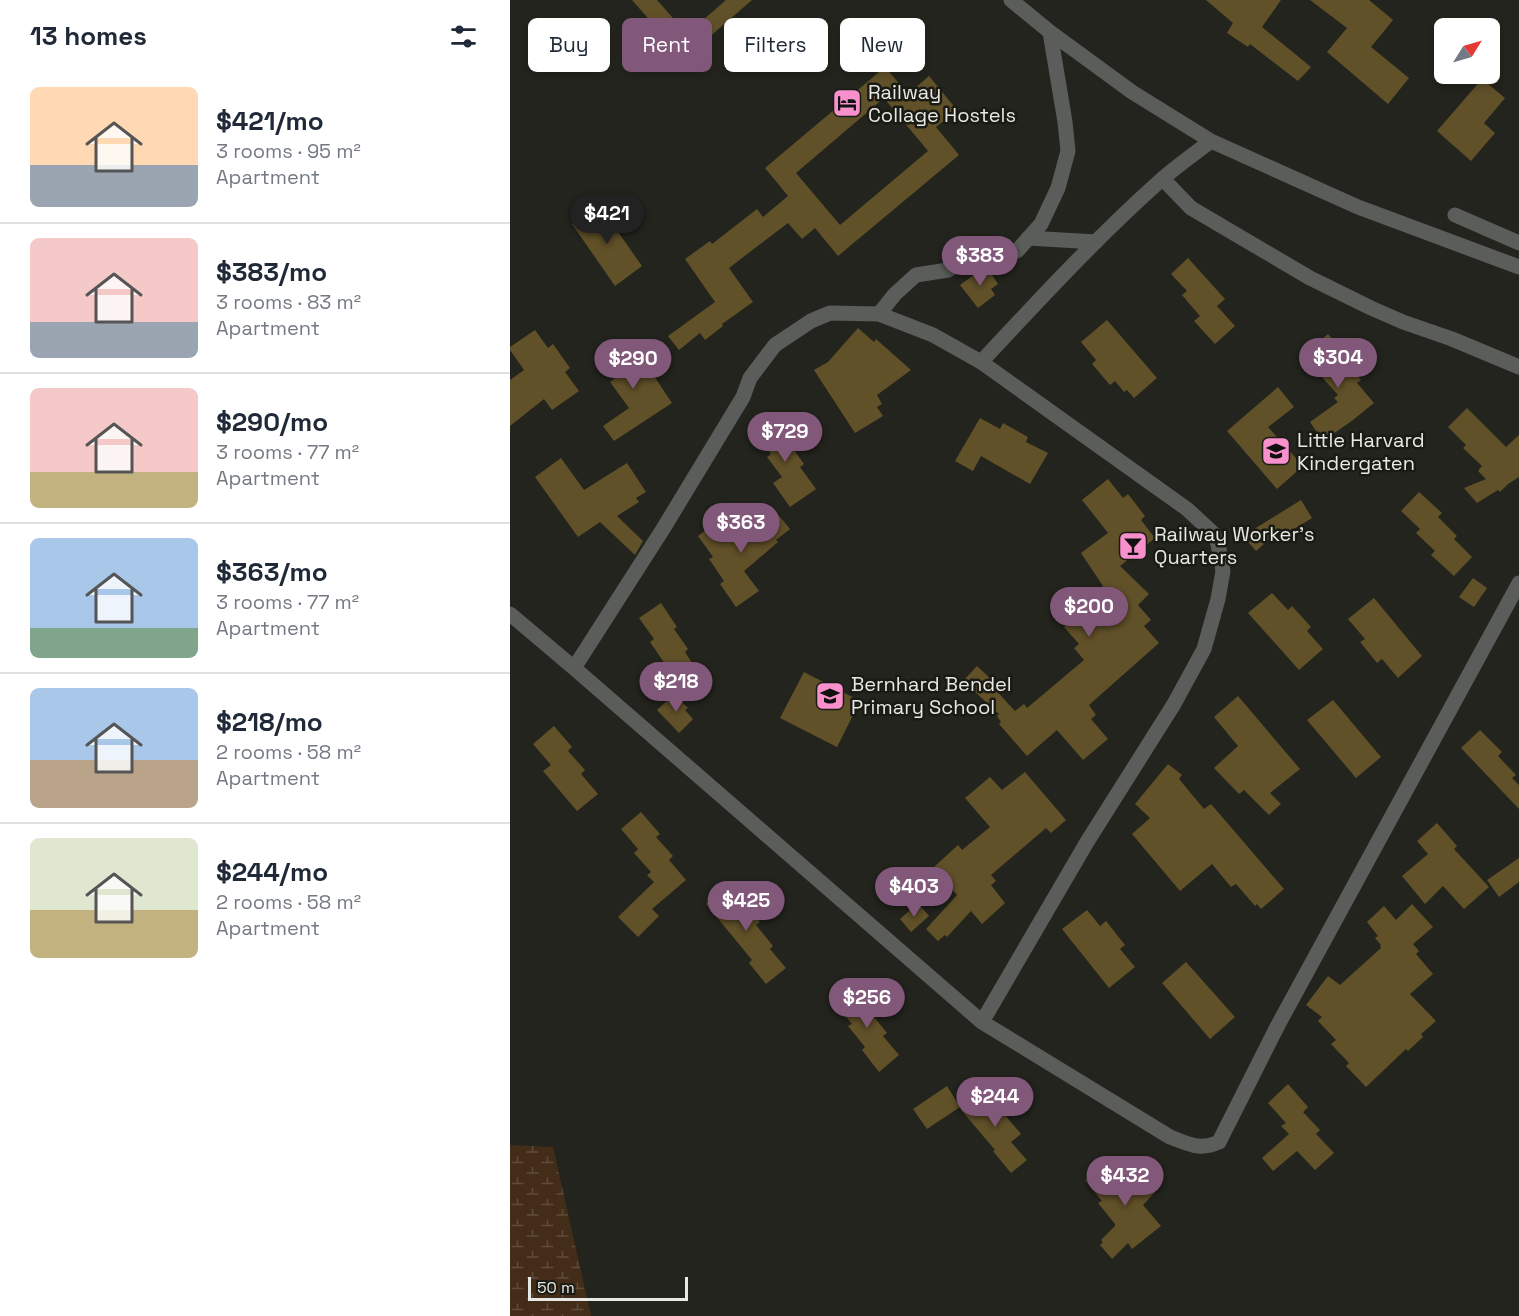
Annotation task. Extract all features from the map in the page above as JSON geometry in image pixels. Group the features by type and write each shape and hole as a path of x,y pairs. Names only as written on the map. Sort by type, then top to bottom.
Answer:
{"street":[{"path":"1011,0 1050,32 1132,92 1211,141 1358,207 1519,267"},
{"path":"879,314 916,275 948,270 978,252 1017,251 1041,224 1058,188 1068,151 1050,32"},
{"path":"981,362 1096,242 1162,179 1211,141"},
{"path":"1162,179 1191,208 1210,221 1310,278 1392,317 1519,367"},
{"path":"1455,215 1519,243"},
{"path":"1028,238 1096,242"},
{"path":"574,668 663,529 743,397 750,378 775,345 811,321 830,313 879,314 933,335 981,362 1187,509 1208,527 1218,544 1223,571 1215,613 1204,649 1174,704 1087,842 982,1022"},
{"path":"510,614 982,1022 1170,1137 1193,1146 1209,1147 1219,1142 1278,1025 1519,583"}],"green space":[{"path":"510,1145 553,1147 591,1316 510,1316"}],"building":[{"path":"632,0 657,0 673,18 648,18"},
{"path":"726,0 752,0 731,18 724,18 724,24 712,35 712,18 705,18"},
{"path":"1206,0 1281,0 1262,27 1311,67 1298,81 1250,44 1248,47 1227,33 1233,23"},
{"path":"1310,0 1369,0 1393,20 1371,47 1409,78 1388,104 1327,52 1347,28"},
{"path":"879,72 889,72 908,94 929,76 957,110 936,127 959,155 838,256 815,228 802,239 788,223 729,268 753,302 722,324 723,326 705,340 700,333 679,350 668,336 715,302 685,259 710,241 712,244 757,209 763,217 788,196 765,168","holes":["884,98 928,151 840,225 796,173"]},
{"path":"1478,84 1488,84 1505,98 1484,123 1495,133 1471,161 1437,131"},
{"path":"599,205 642,266 615,286 572,224"},
{"path":"1188,258 1225,299 1217,306 1235,326 1215,344 1194,321 1200,316 1182,295 1187,291 1171,274"},
{"path":"986,266 998,284 991,289 995,295 978,308 960,285"},
{"path":"1107,320 1157,378 1134,398 1127,390 1124,392 1115,381 1110,385 1092,364 1096,360 1081,342"},
{"path":"858,328 874,342 876,339 911,370 877,395 882,404 877,407 883,416 855,433 814,370 828,362"},
{"path":"535,330 548,348 553,344 570,368 565,372 579,391 552,410 544,399 510,426 510,380 524,370 510,347"},
{"path":"1328,334 1348,358 1344,361 1361,380 1357,383 1374,403 1323,441 1310,422 1338,402 1334,398 1338,395 1320,375 1324,372 1307,352"},
{"path":"630,340 672,403 614,441 603,426 629,408 610,382 615,378 602,359"},
{"path":"1278,387 1294,407 1268,427 1303,466 1277,489 1227,431"},
{"path":"1467,408 1506,447 1519,435 1519,477 1500,492 1498,490 1477,503 1464,488 1486,479 1478,471 1482,466 1463,448 1466,445 1448,427"},
{"path":"777,417 793,440 789,443 804,464 800,467 816,489 790,507 773,483 782,477 767,457 771,454 755,432"},
{"path":"980,418 1000,429 1003,423 1028,437 1026,442 1048,453 1030,484 981,456 973,471 955,461"},
{"path":"561,458 584,490 627,463 646,492 636,498 639,502 617,516 643,541 635,555 600,522 578,537 535,477"},
{"path":"1108,479 1123,498 1128,494 1145,516 1141,520 1155,538 1120,566 1149,594 1138,605 1151,620 1144,626 1159,643 1089,705 1096,715 1091,719 1108,739 1083,760 1057,730 1027,756 999,724 1001,722 997,716 999,714 963,681 977,666 994,682 991,685 1015,711 1024,704 1027,708 1084,660 1074,648 1079,644 1064,627 1099,599 1094,595 1103,586 1081,553 1108,533 1082,500"},
{"path":"1419,492 1442,513 1438,517 1457,536 1454,539 1472,557 1454,576 1431,555 1435,551 1416,533 1420,529 1401,511"},
{"path":"1301,500 1312,518 1276,540 1273,536 1256,551 1243,536"},
{"path":"776,512 790,529 744,571 759,591 736,607 720,584 724,581 709,559 713,557 698,536 721,519 738,542"},
{"path":"1473,578 1487,588 1474,607 1459,597"},
{"path":"1272,593 1288,610 1292,606 1311,627 1307,631 1323,649 1299,670 1248,613"},
{"path":"1374,598 1422,656 1398,678 1382,659 1377,663 1360,642 1365,639 1348,619"},
{"path":"661,603 677,627 674,629 688,649 685,652 699,674 677,689 662,666 665,664 650,642 654,639 639,618"},
{"path":"804,672 860,701 837,747 780,718"},
{"path":"674,694 688,708 685,710 693,719 679,733 657,710"},
{"path":"1238,696 1300,769 1270,793 1281,804 1269,815 1244,790 1239,794 1214,768 1238,746 1214,717"},
{"path":"1333,700 1381,757 1356,778 1307,720"},
{"path":"554,726 572,747 568,751 585,770 581,774 598,794 577,811 543,771 551,765 533,744"},
{"path":"1480,730 1502,752 1498,756 1516,775 1512,778 1519,785 1519,809 1461,748"},
{"path":"1168,764 1182,775 1179,779 1204,809 1211,804 1284,889 1261,909 1257,904 1255,906 1236,884 1231,887 1212,864 1180,891 1132,834 1150,818 1135,804"},
{"path":"1025,772 1066,820 1051,833 1046,828 991,875 996,881 991,885 1005,903 982,924 971,911 947,937 945,935 938,941 926,929 957,895 934,867 958,845 962,850 990,827 965,798 990,777 1002,790"},
{"path":"641,812 660,834 656,837 673,856 669,860 686,880 652,909 659,916 638,937 618,917 654,882 647,875 651,872 634,853 638,849 621,829"},
{"path":"1437,823 1457,846 1454,849 1489,887 1464,909 1443,886 1425,904 1402,876 1428,854 1417,841"},
{"path":"1519,858 1519,882 1499,897 1487,880"},
{"path":"727,883 760,922 756,925 773,946 770,949 786,968 766,984 749,963 752,960 706,904"},
{"path":"918,903 929,916 911,932 900,919"},
{"path":"1412,904 1433,927 1413,944 1419,951 1416,954 1433,974 1410,994 1436,1021 1421,1034 1423,1037 1408,1051 1406,1049 1366,1087 1346,1066 1349,1063 1331,1044 1336,1040 1318,1021 1322,1017 1306,1005 1328,976 1340,985 1381,948 1375,938 1378,936 1367,922 1384,906 1396,920"},
{"path":"1087,910 1100,926 1106,921 1125,945 1120,949 1135,967 1109,988 1062,929"},
{"path":"1186,962 1235,1017 1210,1039 1162,983"},
{"path":"855,987 873,1010 870,1012 887,1033 883,1036 899,1055 879,1072 862,1050 865,1047 848,1026 852,1024 835,1003"},
{"path":"1288,1084 1308,1107 1303,1112 1320,1130 1316,1134 1334,1153 1315,1170 1297,1151 1273,1171 1262,1158 1289,1134 1281,1126 1286,1123 1268,1103"},
{"path":"947,1086 960,1107 927,1129 913,1109"},
{"path":"988,1087 1008,1111 1004,1114 1021,1134 1011,1142 1027,1160 1011,1173 961,1110"},
{"path":"1108,1162 1125,1183 1150,1166 1159,1181 1152,1186 1157,1190 1143,1205 1161,1226 1132,1249 1128,1243 1112,1259 1100,1245 1103,1242 1101,1240 1115,1224 1098,1203 1102,1201 1085,1180"}],"place":[{"name":"Railway Collage Hostels","path":"847,103"},
{"name":"Little Harvard Kindergaten","path":"1276,451"},
{"name":"Railway Worker's Quarters","path":"1133,546"},
{"name":"Bernhard Bendel Primary School","path":"830,696"}]}
